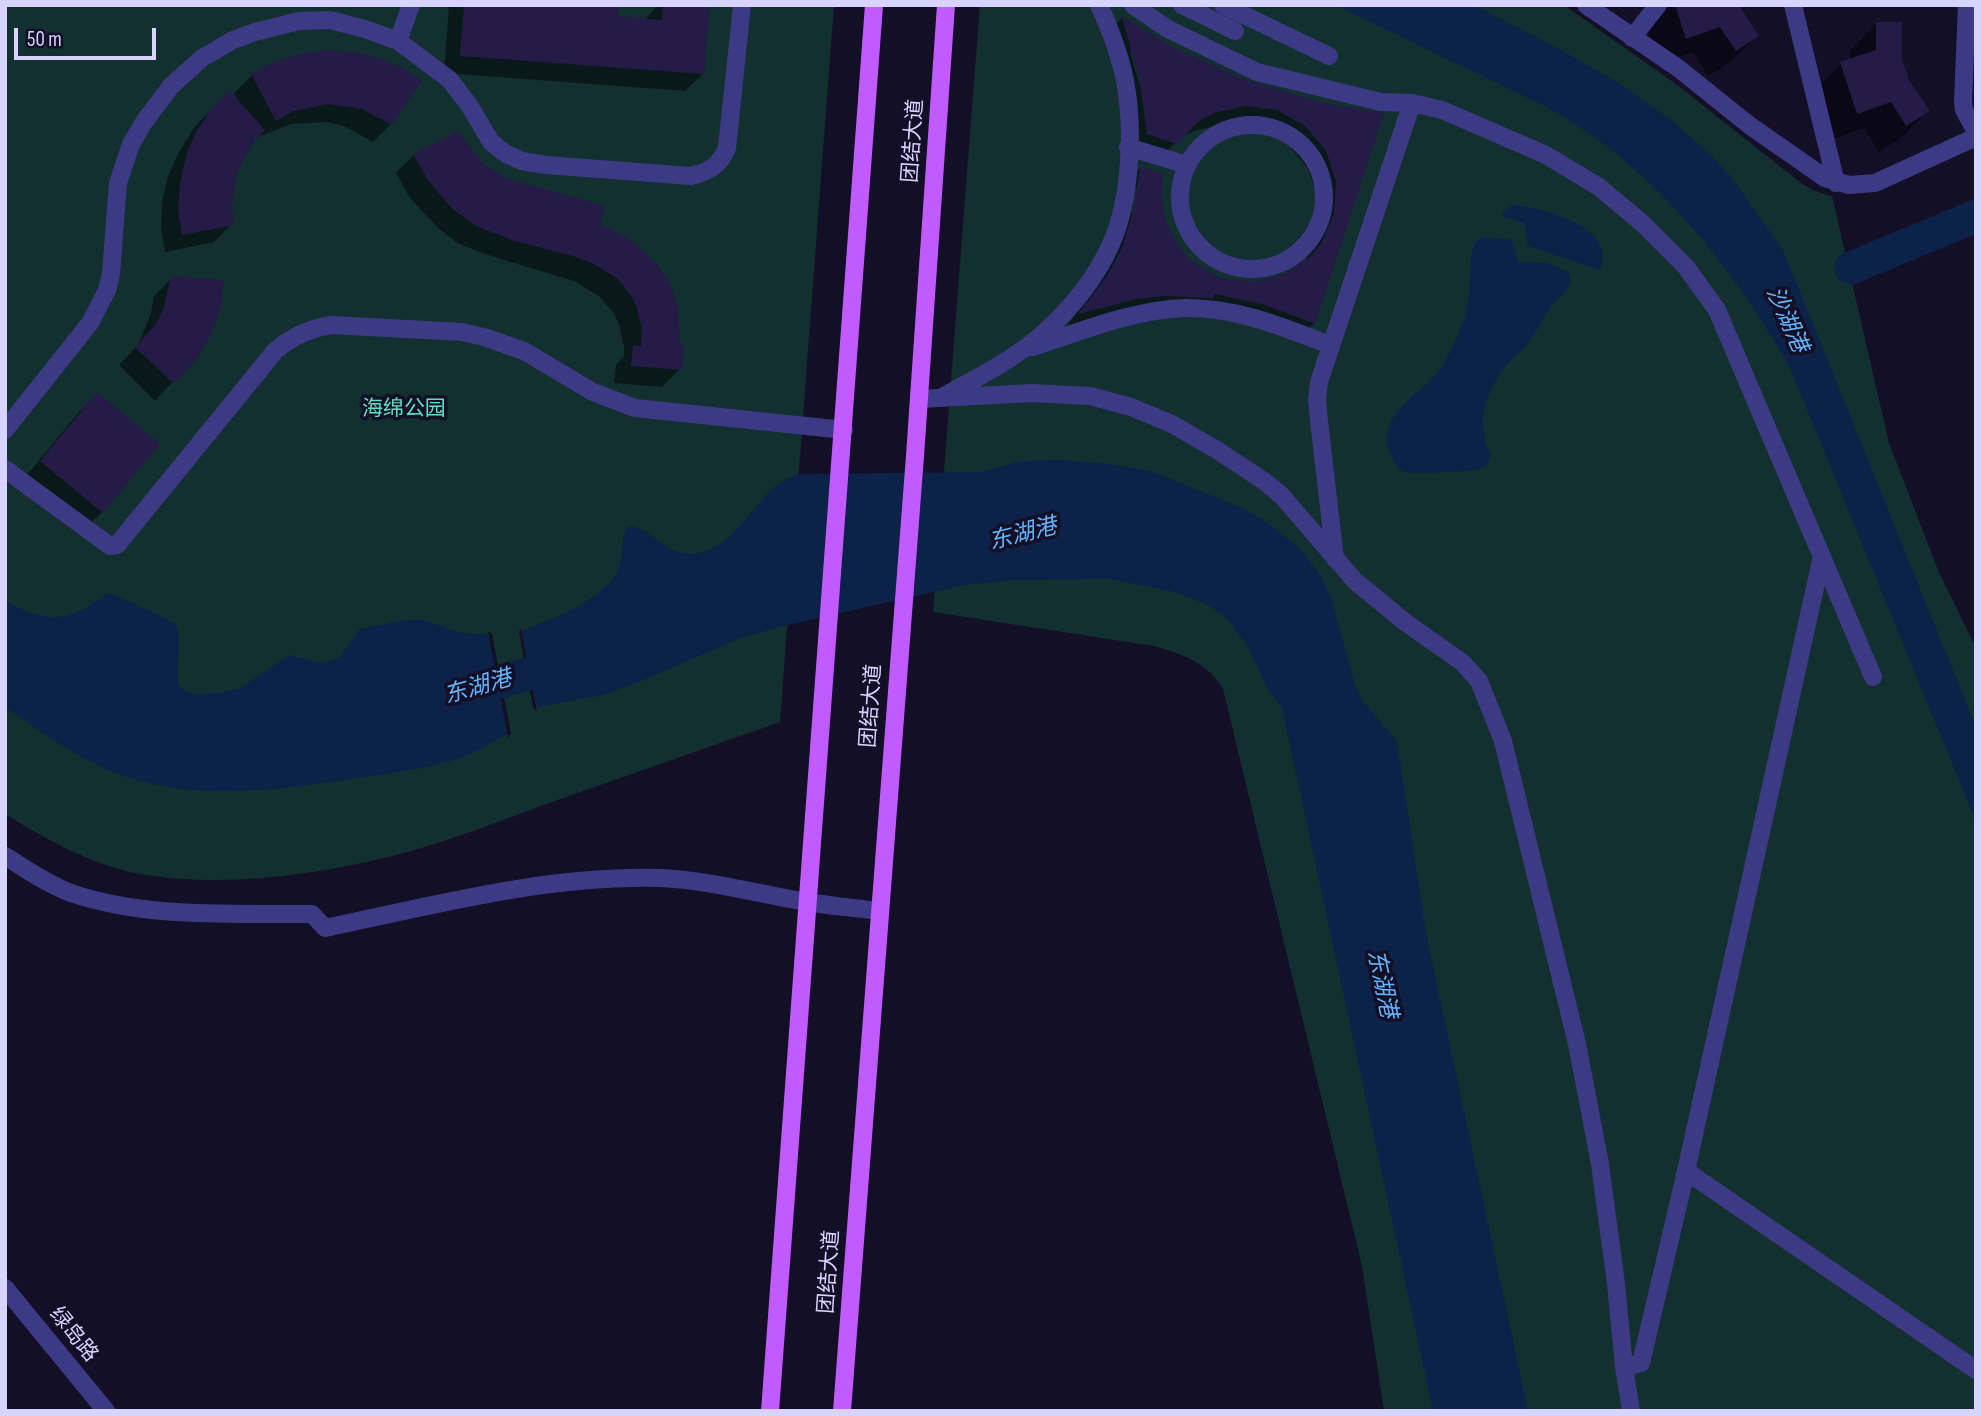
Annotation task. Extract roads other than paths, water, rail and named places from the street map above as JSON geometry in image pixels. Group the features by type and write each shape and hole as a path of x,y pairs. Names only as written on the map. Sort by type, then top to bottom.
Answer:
{"main road":[{"path":"770,1411 874,5"},
{"name":"团结大道","path":"842,1411 915,456 946,5"}],"street":[{"path":"398,41 411,5"},
{"path":"5,430 90,323 107,290 111,274 118,183 131,144 157,103 188,69 219,47 300,13 365,29 398,41 450,80 491,142 516,158 546,165 691,176 703,173 719,162 727,148 742,5"},
{"path":"941,398 1022,350 1069,307 1111,245 1125,194 1128,147 1125,82 1115,44 1099,5"},
{"path":"1133,5 1168,29 1257,72 1374,100 1412,103 1443,110 1566,166 1617,201 1685,266 1712,300 1729,334 1873,677"},
{"path":"1182,5 1235,31"},
{"path":"1223,5 1329,56"},
{"path":"1586,5 1678,68 1796,159 1836,183 1863,186 1875,183 1976,137"},
{"path":"1632,38 1658,5"},
{"path":"1793,5 1836,183"},
{"path":"1966,5 1963,102 1964,110 1976,132"},
{"path":"1335,559 1317,400 1321,374 1412,103"},
{"path":"1254,125 1281,130 1303,146 1319,168 1324,195 1323,209 1314,235 1295,255 1271,267 1243,269 1217,261 1196,243 1183,219 1180,192 1187,165 1203,144 1227,129 1254,125"},
{"path":"1128,147 1187,165"},
{"path":"1022,350 1130,316 1185,308 1249,316 1330,345"},
{"path":"5,469 110,546 117,545 275,351 305,332 332,325 462,332 517,348 593,392 635,408 843,438"},
{"path":"919,399 1032,393 1090,396 1131,407 1172,424 1264,481 1282,496 1335,559 1365,589 1470,669 1486,695 1503,741 1553,940 1597,1142 1616,1284 1623,1367 1631,1411"},
{"path":"1623,1367 1641,1363 1822,555"},
{"path":"5,856 51,884 119,905 177,911 312,914 325,928 526,886 566,881 660,878 880,911"},
{"path":"1686,1171 1976,1370"},
{"name":"绿岛路","path":"5,1288 106,1411"}],"water":[{"name":"沙湖港","path":"1335,5 1473,5 1552,45 1620,84 1670,119 1711,155 1732,178 1783,250 1976,727 1976,822 1790,368 1742,291 1715,255 1655,188 1622,158 1586,131 1547,107"},
{"path":"1513,205 1558,215 1589,232 1599,242 1603,255 1600,270 1528,246 1524,223 1501,216"},
{"path":"1485,237 1512,240 1518,261 1547,263 1568,272 1570,283 1525,347 1495,381 1484,417 1486,443 1491,455 1489,461 1482,468 1457,472 1404,472 1399,469 1391,455 1387,442 1388,430 1400,409 1437,373 1449,355 1465,315 1472,250 1477,240"},
{"path":"1021,461 1102,463 1151,471 1249,511 1299,548 1321,576 1331,598 1362,700 1397,741 1426,933 1528,1411 1433,1411 1282,708 1268,690 1247,645 1228,620 1210,606 1176,592 1110,579 1009,580 965,585 740,638 603,695 537,707 522,631 575,608 601,591 618,570 627,527 645,531 670,549 692,554 720,544 743,523 774,487 801,474 981,472"},
{"path":"106,594 113,594 175,623 178,636 179,686 185,691 197,694 239,689 289,655 322,663 339,658 360,629 405,620 422,620 462,633 489,635 508,734 466,756 432,766 290,787 206,791 151,784 124,776 77,754 5,707 5,601 33,613 57,617 80,611"}],"waterway":[{"path":"1851,268 1976,216"},
{"name":"东湖港","path":"454,695 573,661"}],"park label":[{"name":"海绵公园","path":"404,410"}]}
